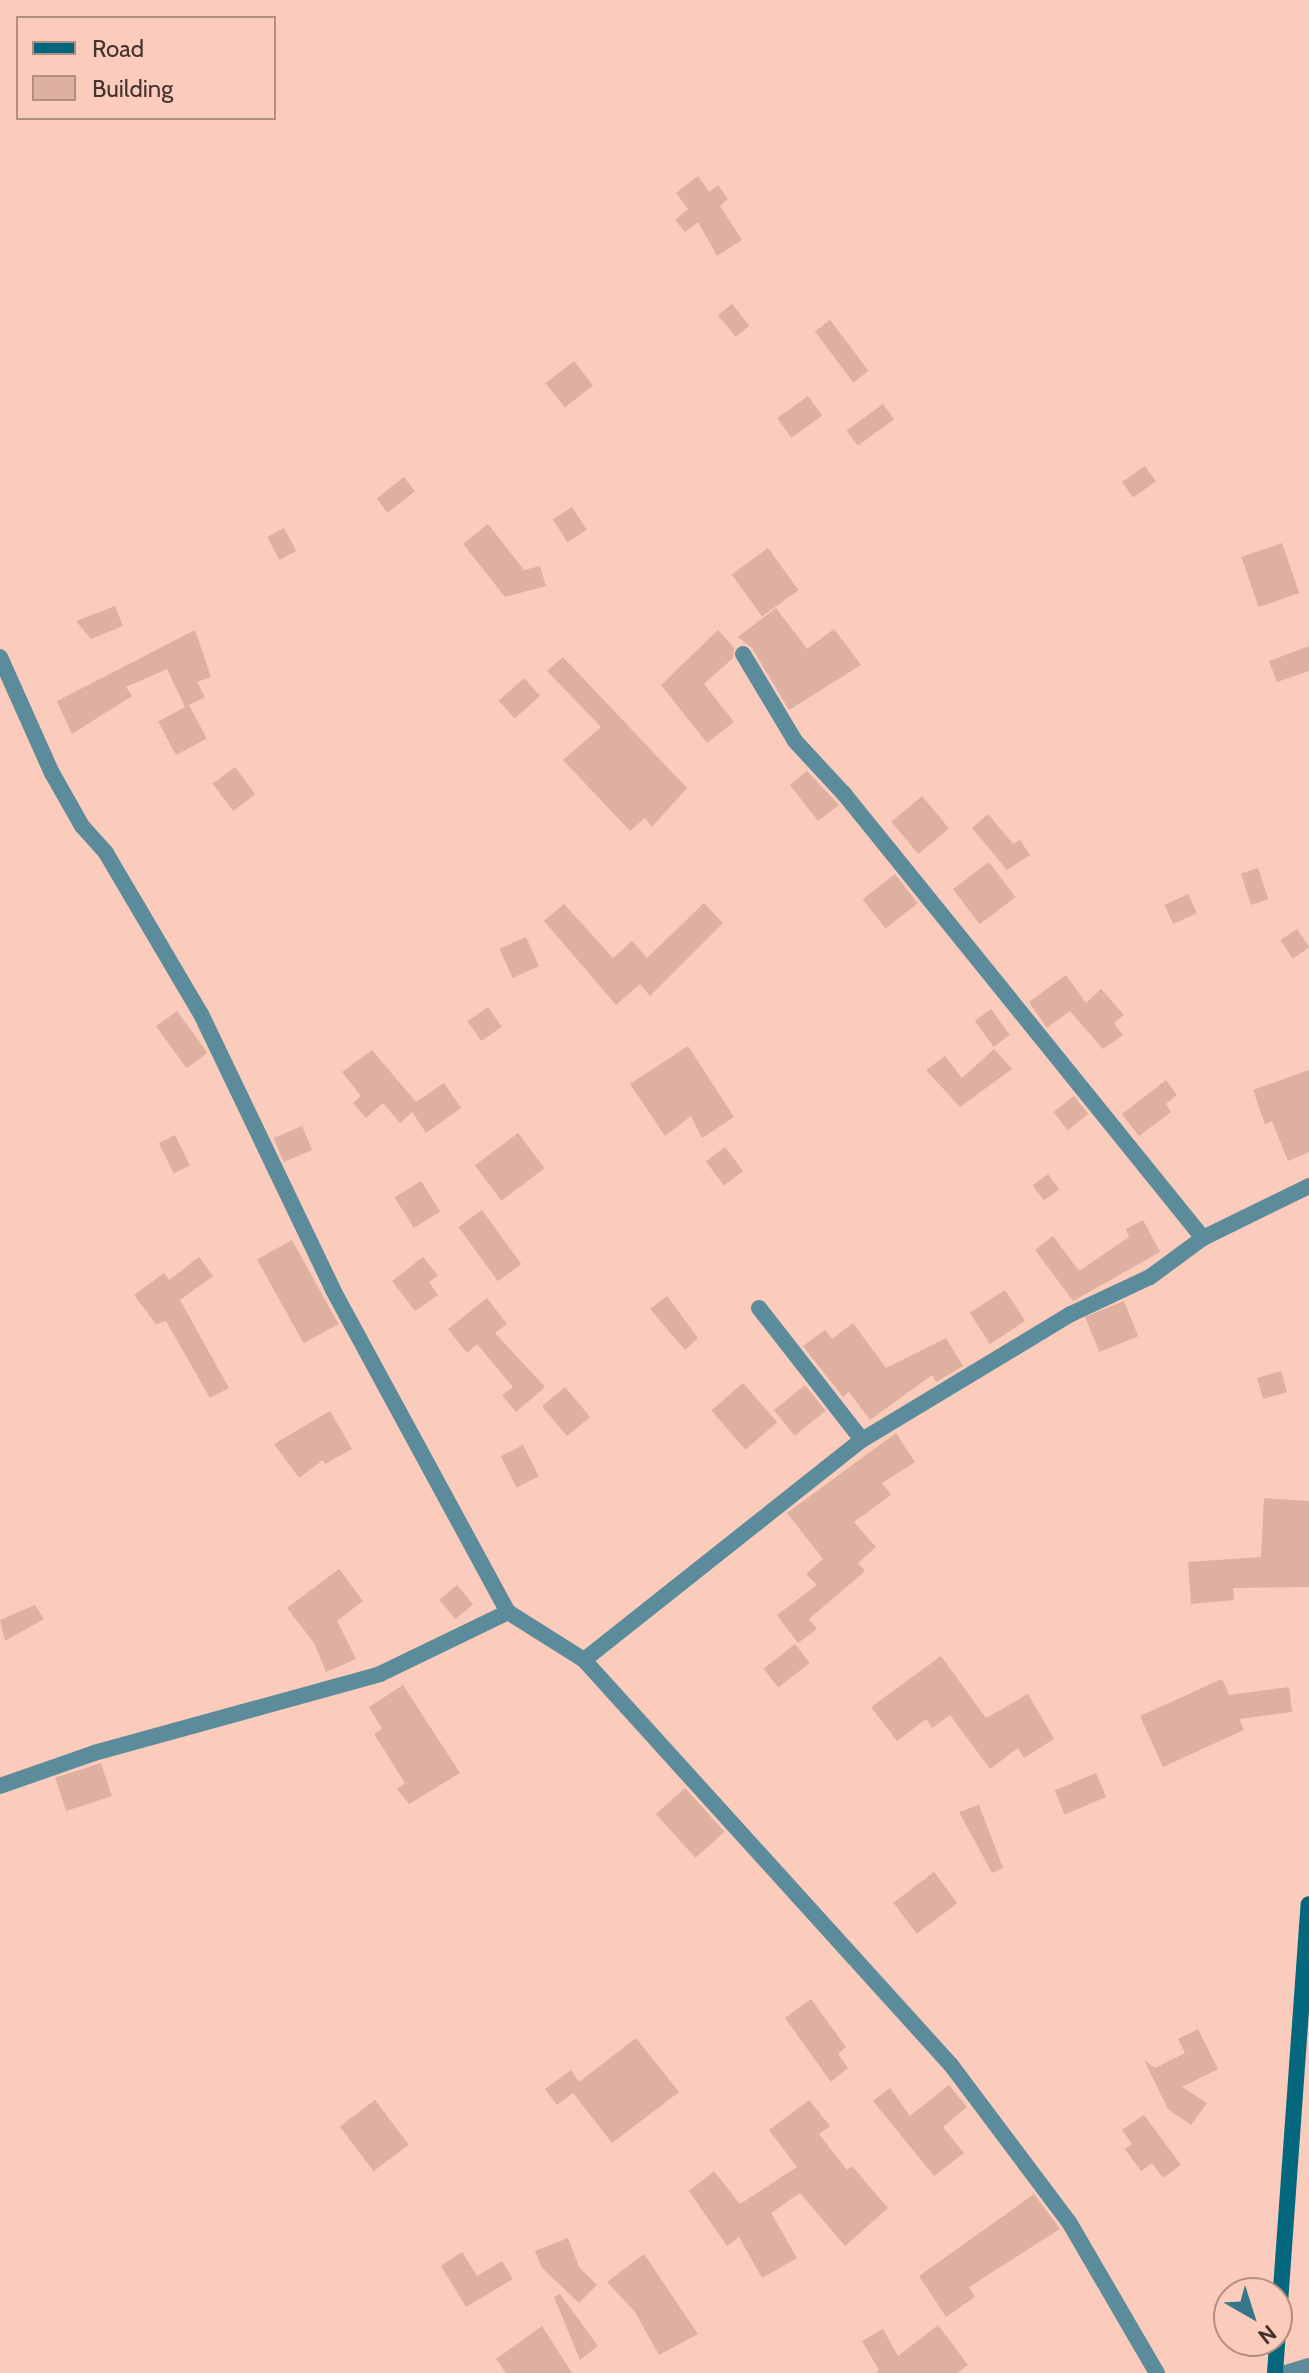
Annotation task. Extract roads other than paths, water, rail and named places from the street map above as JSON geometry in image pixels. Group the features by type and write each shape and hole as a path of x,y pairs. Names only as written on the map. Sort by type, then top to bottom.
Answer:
{"main road":[{"path":"1275,2373 1309,1904"}],"street":[{"path":"743,654 795,741 845,795 1203,1238"},
{"path":"0,657 52,773 82,826 106,853 201,1014 333,1290 508,1612 584,1660 951,2065 1069,2222 1157,2373"},
{"path":"584,1660 862,1440 1071,1314 1150,1277 1203,1238 1309,1186"},
{"path":"759,1308 862,1440"},
{"path":"0,1786 94,1753 380,1674 508,1612"},
{"path":"1286,2373 1309,2366"}]}
